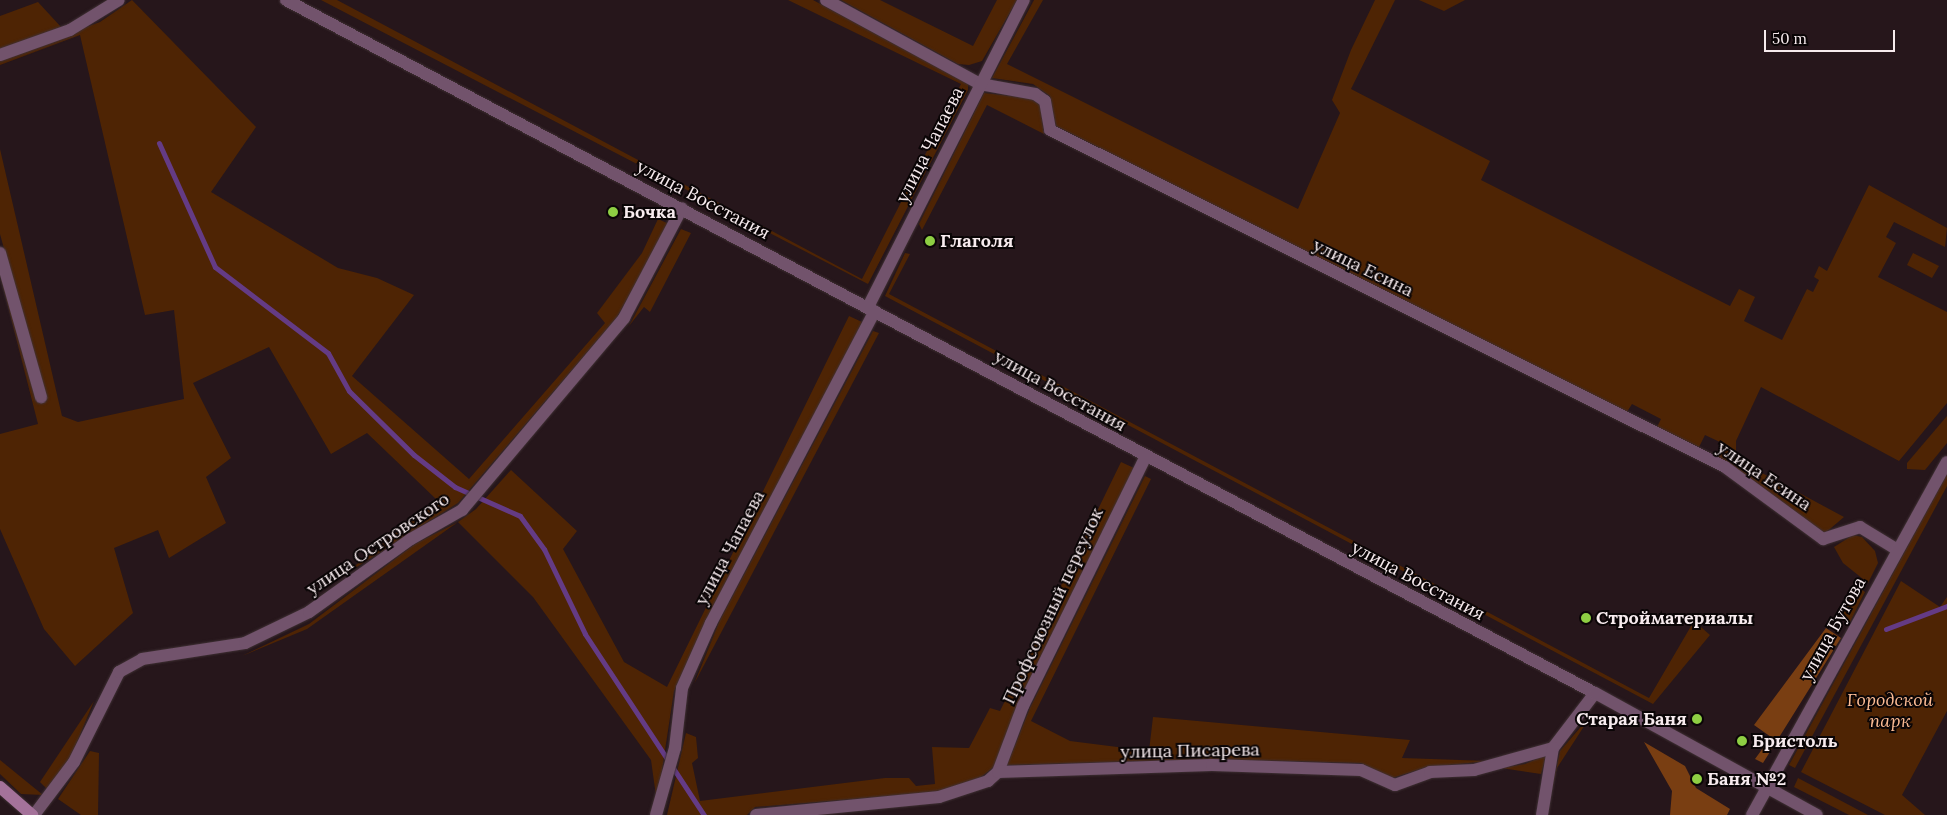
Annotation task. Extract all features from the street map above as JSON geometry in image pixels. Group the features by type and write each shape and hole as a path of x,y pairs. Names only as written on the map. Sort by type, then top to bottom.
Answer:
{"main road":[{"path":"0,786 33,815"}],"street":[{"path":"0,55 70,30 119,0"},
{"name":"улица Восстания","path":"286,0 682,208 1146,458 1594,693 1766,789 1817,815"},
{"name":"улица Есина","path":"826,0 980,84 1035,94 1045,101 1050,130 1725,466 1823,539 1860,527 1896,549"},
{"name":"улица Чапаева","path":"656,815 674,748 682,688 711,623 871,309 980,84 1024,0"},
{"name":"улица Островского","path":"33,815 74,762 119,672 142,659 245,643 309,612 411,539 462,510 624,318 682,208"},
{"path":"0,252 41,397"},
{"name":"Профсоюзный переулок","path":"998,772 1028,698 1146,458"},
{"name":"улица Бутова","path":"1752,815 1896,549 1947,462"},
{"path":"1542,815 1553,748 1594,693"},
{"name":"улица Писарева","path":"756,815 938,797 988,781 998,772 1252,766 1361,770 1394,785 1430,772 1474,770 1553,748"}],"green space":[{"path":"132,0 256,127 211,192 338,268 377,278 414,295 352,376 469,479 605,323 597,313 642,253 658,219 669,224 617,317 458,503 341,577 437,500 367,433 331,454 269,347 193,383 231,458 206,477 226,523 169,558 158,530 114,548 133,613 75,666 44,629 0,529 0,434 38,424 0,275 45,399 0,234 0,149 62,416 78,422 184,399 174,310 145,315 80,35 0,65 0,59 100,22"},
{"path":"321,0 337,0 862,279 961,84 788,0 813,0 968,84 968,90 868,284"},
{"path":"841,0 880,0 973,46 997,0 1017,0 982,61 969,65 958,64"},
{"path":"1034,0 1043,0 1007,64 1298,209 1340,113 1332,100 1351,50 1375,0 1395,0 1351,89 1490,161 1481,180 1730,306 1739,289 1755,297 1744,321 1782,340 1807,289 1813,292 1819,280 1814,277 1819,266 1827,271 1869,185 1947,228 1945,247 1894,222 1886,237 1896,243 1878,277 1947,312 1947,403 1899,461 1761,387 1736,441 1736,459 1844,517 1824,534 1717,456 1722,443 1705,435 1699,447 1657,427 1661,419 1632,404 1627,412 1056,126 1050,96 1033,84 992,78"},
{"path":"1419,0 1465,0 1444,11"},
{"path":"38,2 61,27 0,49 0,16"},
{"path":"984,93 1030,98 1040,105 1044,134 987,105 922,230 919,224"},
{"path":"681,229 691,233 650,312 644,307 629,326"},
{"path":"905,253 910,254 889,294 1649,698 1694,621 1710,635 1653,704 885,296"},
{"path":"1913,253 1939,266 1932,278 1907,265"},
{"path":"849,316 862,322 674,691 657,803 651,760 533,597 458,522 476,509 511,470 577,531 563,549 624,662 667,687"},
{"path":"873,331 879,333 694,684 720,620"},
{"path":"1947,416 1947,443 1925,470 1907,469 1907,463"},
{"path":"1121,462 1134,468 1019,704 995,766 981,777 938,792 755,807 747,815 667,815 686,733 696,737 698,758 692,763 700,801 885,778 909,778 916,786 935,784 932,747 969,748 990,708 1000,711"},
{"path":"1947,474 1947,486 1795,768 1789,765"},
{"path":"1145,476 1151,479 1031,721 1070,741 1149,751 1153,717 1410,740 1402,758 1489,761 1427,767 1392,778 1361,763 1208,759 1007,765 1030,708"},
{"path":"458,522 307,629 242,656 309,624 415,544"},
{"path":"1853,535 1862,537 1875,551 1878,563 1868,583 1843,563 1834,547"},
{"name":"Городской парк","path":"1901,581 1940,607 1947,597 1947,711 1902,795 1925,815 1885,815 1801,772"},
{"path":"1859,588 1865,592 1850,622 1838,614"},
{"path":"94,701 69,761 48,790 40,782"},
{"path":"1592,714 1557,768 1548,809 1560,751"},
{"path":"90,751 99,753 98,815 81,815 58,799"},
{"path":"1546,755 1541,774 1501,768 1525,764"},
{"path":"0,760 43,795 21,794 0,774"},
{"path":"1798,778 1868,815 1849,815 1794,787"}],"shaded area":[{"path":"1826,628 1841,638 1763,763 1755,759 1771,737 1754,725"},
{"path":"1644,742 1685,766 1696,788 1730,809 1727,815 1670,815 1672,791"}],"waterway":[{"path":"159,143 215,267 328,353 349,391 414,455 455,487 520,516 544,549 585,634 704,815"},
{"path":"1886,629 1947,606"}],"place":[{"name":"Бочка","path":"613,212"},
{"name":"Глаголя","path":"930,241"},
{"name":"Стройматериалы","path":"1586,618"},
{"name":"Старая Баня","path":"1697,719"},
{"name":"Бристоль","path":"1742,741"},
{"name":"Баня №2","path":"1697,779"}]}
